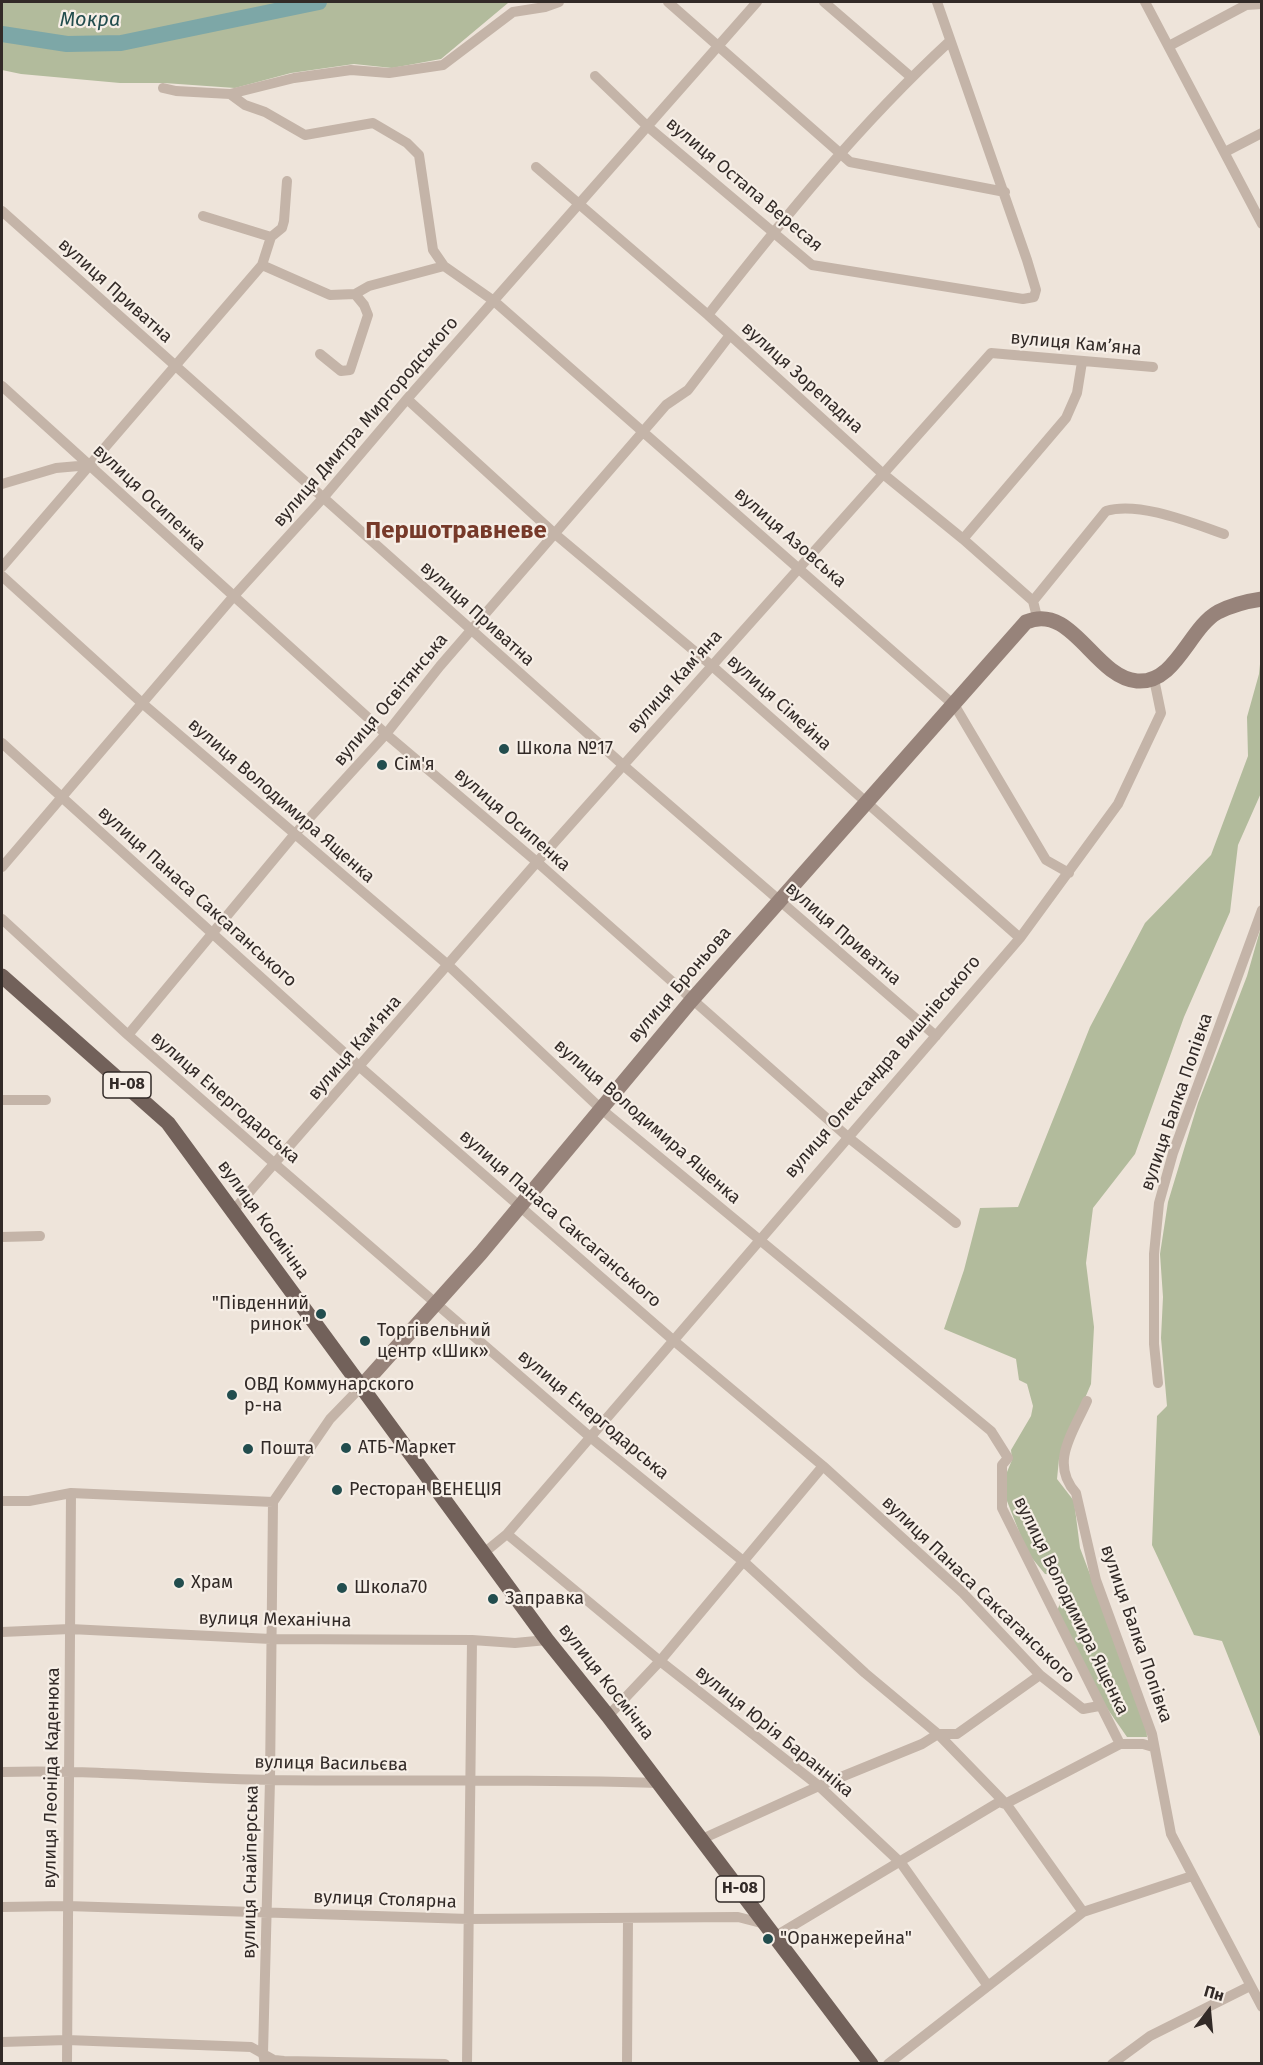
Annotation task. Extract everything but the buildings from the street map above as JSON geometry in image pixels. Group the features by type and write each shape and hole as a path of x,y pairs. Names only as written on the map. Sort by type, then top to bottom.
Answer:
{"main road":[{"name":"вулиця Космічна","path":"2,976 155,1109 183,1142 232,1212 485,1552 547,1640 702,1839 871,2064"}],"street":[{"path":"163,88 176,91 230,94 294,78 351,70 389,73 443,65 513,12 545,7 559,2"},
{"path":"668,2 718,48 756,76 840,155 859,165 1005,192"},
{"name":"вулиця Дмитра Миргородського","path":"2,867 232,597 323,498 407,399 758,2"},
{"path":"824,2 911,77"},
{"path":"937,2 1005,192"},
{"path":"1145,2 1261,221"},
{"path":"1169,46 1246,5 1262,4"},
{"path":"708,315 773,232 840,155 911,77 950,41"},
{"name":"вулиця Остапа Вересая","path":"595,76 647,126 812,265 1023,299 1034,297 1036,290 1005,192"},
{"path":"230,94 245,105 265,112 305,135 373,123 407,143 419,155 433,250 444,266 369,286 355,294 330,295 262,265"},
{"path":"1225,152 1262,133"},
{"name":"вулиця Зорепадна","path":"536,167 730,334 882,473 963,539 1033,601"},
{"path":"2,567 262,265 271,237 282,228 287,181"},
{"name":"вулиця Приватна","path":"2,211 623,765 936,1036"},
{"path":"203,216 271,237"},
{"name":"вулиця Азовська","path":"444,266 494,301 642,434 799,567 955,706 1046,860 1069,873"},
{"path":"320,354 341,371 350,370 368,315 364,305 355,294"},
{"name":"вулиця Освітянська","path":"128,1035 294,835 386,734 440,666 666,405 688,390 730,334"},
{"name":"вулиця Кам’яна","path":"232,1212 711,665 991,353 1153,367"},
{"path":"963,539 1066,418 1077,393 1082,362"},
{"name":"вулиця Осипенка","path":"2,386 232,597 386,734 537,862 849,1138 956,1223"},
{"name":"вулиця Сімейна","path":"407,399 555,534 711,665 1020,938"},
{"path":"2,484 56,468 90,465"},
{"path":"1224,534 1172,516 1118,508 1106,512 1033,601 1037,617 1054,620 1118,675 1136,681 1154,679 1170,667 1216,613 1262,599"},
{"name":"вулиця Володимира Ященка","path":"2,576 142,703 448,965 600,1108 991,1431 1008,1458 1002,1465 1002,1508 1066,1639 1092,1684 1099,1706 1120,1744 1143,1744 1153,1747"},
{"name":"вулиця Броньова","path":"361,1387 437,1304 600,1108 779,901 955,706 1026,622 1037,617"},
{"name":"вулиця Олександра Вишнівського","path":"485,1552 507,1534 1020,938 1118,804 1161,713 1154,679"},
{"name":"вулиця Панаса Саксаганського","path":"2,743 360,1067 673,1340 824,1466 963,1593 1040,1675 1083,1709 1099,1706"},
{"name":"вулиця Балка Попівка","path":"1158,1383 1154,1344 1154,1254 1159,1203 1177,1143 1262,910"},
{"name":"вулиця Енергодарська","path":"2,919 128,1035 275,1164 590,1436 743,1561 865,1673 938,1734 1005,1804 1083,1912"},
{"path":"2,1100 46,1100"},
{"path":"2,1237 40,1236"},
{"path":"2,1501 29,1501 71,1493 273,1502 330,1419 361,1387"},
{"name":"вулиця Балка Попівка","path":"1087,1401 1064,1453 1062,1469 1066,1483 1076,1493 1096,1580 1152,1734 1171,1834 1262,2007"},
{"path":"608,1716 660,1661 824,1466"},
{"name":"вулиця Леоніда Каденюка","path":"67,2064 71,1493"},
{"name":"вулиця Снайперська","path":"264,2058 273,1502"},
{"name":"вулиця Юрія Баранніка","path":"507,1534 660,1661 819,1786 901,1863 987,1986"},
{"name":"вулиця Механічна","path":"2,1632 70,1629 271,1639 472,1640 515,1643 547,1640"},
{"path":"467,2064 472,1640"},
{"path":"702,1839 819,1786 884,1761 938,1734 957,1734 1040,1675"},
{"path":"770,1931 901,1863 999,1802 1005,1804 1120,1744"},
{"name":"вулиця Васильєва","path":"2,1772 69,1770 270,1780 470,1782 591,1780 659,1783"},
{"path":"888,2064 1083,1912 1192,1876"},
{"name":"вулиця Столярна","path":"2,1907 67,1906 469,1919 738,1917 770,1931"},
{"path":"627,2064 628,1918"},
{"path":"1112,2064 1150,2036 1250,1986"},
{"path":"2,2042 67,2040 251,2047 264,2058 284,2061 445,2064"}],"green space":[{"path":"2,2 517,2 508,3 441,59 392,68 354,64 291,73 235,88 164,83 120,83 21,74 2,70"},
{"path":"1261,654 1261,793 1238,845 1230,912 1184,1017 1135,1154 1093,1208 1086,1263 1094,1327 1091,1384 1059,1459 1057,1479 1074,1501 1080,1548 1146,1722 1147,1737 1127,1737 1102,1701 1057,1611 1067,1586 1062,1575 1045,1574 1027,1552 1007,1501 1007,1472 1012,1460 1011,1450 1031,1416 1033,1406 1027,1384 1019,1380 1016,1359 944,1329 964,1270 980,1208 1018,1207 1090,1027 1145,923 1211,855 1248,756 1247,717 1259,674"},
{"path":"1261,927 1261,1739 1222,1641 1194,1635 1152,1545 1157,1416 1167,1406 1161,1338 1163,1297 1160,1254 1168,1202 1198,1103 1247,976"}],"waterway":[{"name":"Мокра","path":"2,34 67,44 121,43 319,2"}],"place":[{"name":"Школа №17","path":"504,749"},
{"name":"Сім'я","path":"382,765"},
{"name":"\"Південний ринок\"","path":"321,1314"},
{"name":"Торгівельний центр «Шик»","path":"365,1341"},
{"name":"ОВД Коммунарского р-на","path":"232,1395"},
{"name":"АТБ-Маркет","path":"346,1448"},
{"name":"Пошта","path":"248,1449"},
{"name":"Ресторан ВЕНЕЦІЯ","path":"337,1490"},
{"name":"Храм","path":"179,1583"},
{"name":"Школа70","path":"342,1588"},
{"name":"Заправка","path":"493,1599"},
{"name":"\"Оранжерейна\"","path":"768,1939"}],"district":[{"name":"Першотравневе","path":"456,531"}]}
